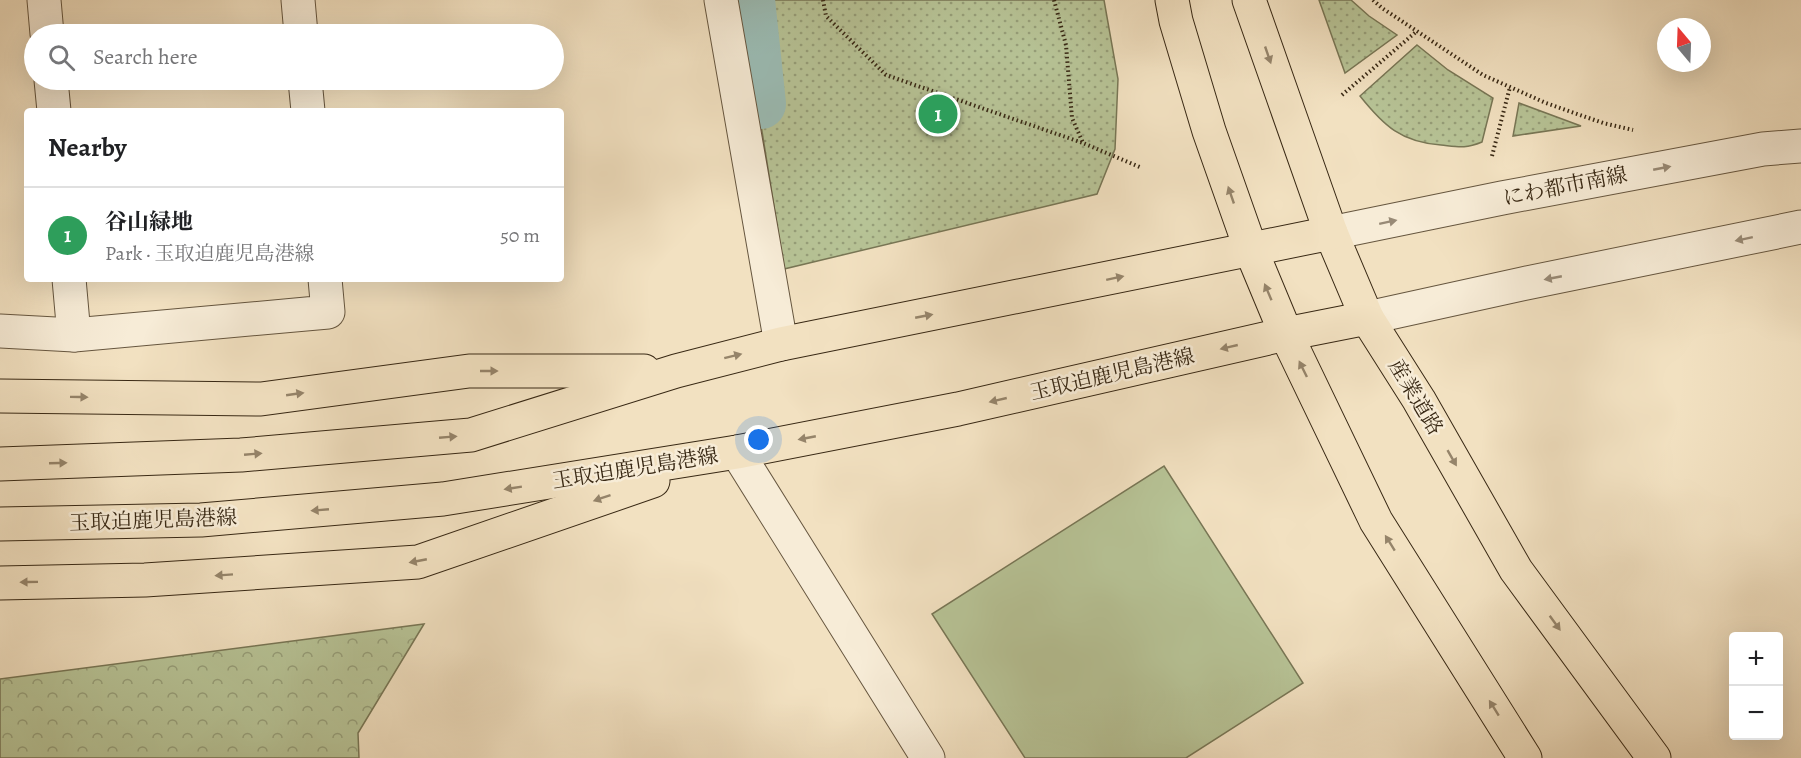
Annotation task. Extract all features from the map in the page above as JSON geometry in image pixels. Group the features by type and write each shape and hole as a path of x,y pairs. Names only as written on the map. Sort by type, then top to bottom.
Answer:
{"main road":[{"path":"1172,0 1176,21 1209,131 1251,250 1286,334 1376,521 1525,758"},
{"name":"産業道路","path":"1249,0 1330,233 1367,318 1419,400 1516,570 1654,758"},
{"path":"0,464 241,455 471,435 676,371 781,344 1330,233"},
{"name":"玉取迫鹿児島港線","path":"0,524 201,520 443,499 737,452 958,409 1286,334 1367,318"},
{"path":"0,396 261,399 469,371 676,371"},
{"path":"0,583 145,579 418,562 737,452"}],"street":[{"path":"44,0 46,24"},
{"path":"297,0 300,24"},
{"path":"721,0 781,344"},
{"path":"52,90 54,108"},
{"path":"306,90 309,108"},
{"name":"にわ都市南線","path":"1330,233 1502,198 1751,152 1801,146"},
{"path":"1367,318 1801,227"},
{"path":"69,282 74,334"},
{"path":"0,331 74,334 328,312 325,282"},
{"path":"737,452 928,758"}],"path":[{"path":"823,0 826,16 886,75 1083,143 1142,168"},
{"path":"1054,0 1066,45 1072,118 1083,143"},
{"path":"1373,0 1483,75 1546,104 1602,123 1635,130"},
{"path":"1342,95 1417,31"},
{"path":"1492,156 1510,87"}],"green space":[{"path":"741,0 1104,0 1118,79 1115,149 1097,194 784,269"},
{"path":"1319,0 1351,0 1369,16 1397,35 1345,73"},
{"path":"1417,45 1448,70 1493,98 1482,142 1457,147 1427,143 1404,136 1394,131 1377,116 1360,96"},
{"path":"1519,103 1581,126 1513,136"},
{"path":"1164,466 1303,683 1186,758 1025,758 932,614"},
{"path":"424,624 358,733 359,758 0,758 0,679"}],"waterway":[{"path":"750,0 761,104"}],"place":[{"name":"谷山緑地","path":"938,114"}]}
